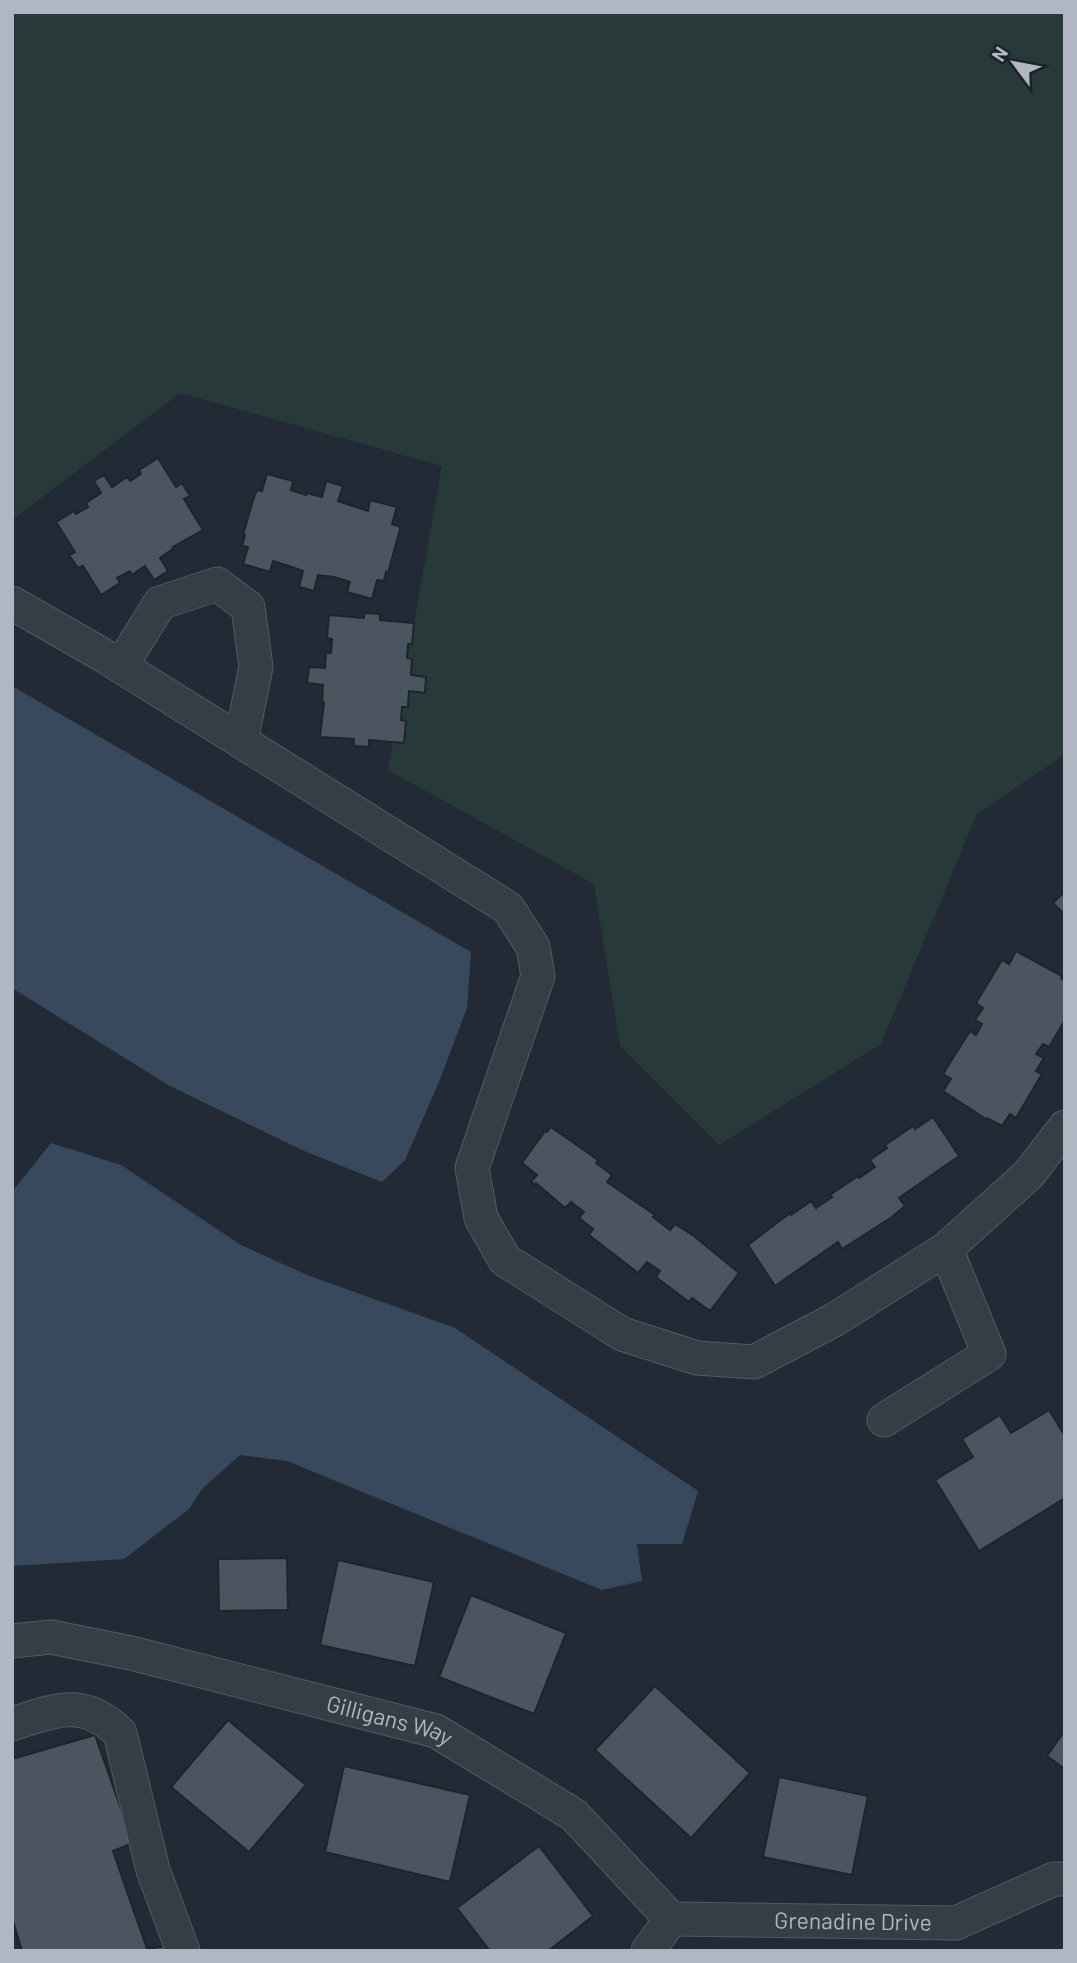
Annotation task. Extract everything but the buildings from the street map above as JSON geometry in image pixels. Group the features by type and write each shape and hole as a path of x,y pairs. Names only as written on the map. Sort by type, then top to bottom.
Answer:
{"street":[{"path":"121,666 160,603 217,584 248,607 256,667 241,741"},
{"path":"12,603 121,666 508,908 533,947 538,976 472,1168 481,1218 505,1260 622,1334 697,1358 754,1362 834,1320 946,1250 1029,1174 1065,1127"},
{"path":"884,1420 989,1354 946,1250"},
{"name":"Gilligans Way","path":"12,1617 25,1620 51,1637"},
{"name":"Gilligans Way","path":"12,1641 51,1637 131,1653 436,1731 574,1815 671,1919"},
{"path":"12,1724 53,1711 74,1708 94,1713 108,1721 120,1733 153,1870 183,1951"},
{"name":"Grenadine Drive","path":"671,1919 956,1937 1054,1879 1065,1879"},
{"path":"648,1951 671,1919"}],"shaded area":[{"path":"12,12 1065,12 1065,754 977,814 881,1044 719,1145 620,1046 594,884 388,770 442,466 180,393 12,520"}],"water":[{"path":"12,686 471,952 467,1008 439,1082 405,1160 382,1182 302,1150 170,1086 12,988"},
{"path":"51,1143 121,1165 241,1245 307,1275 455,1328 698,1491 682,1544 637,1544 642,1581 602,1590 287,1461 240,1455 202,1489 189,1509 124,1559 12,1566 12,1192"}]}
